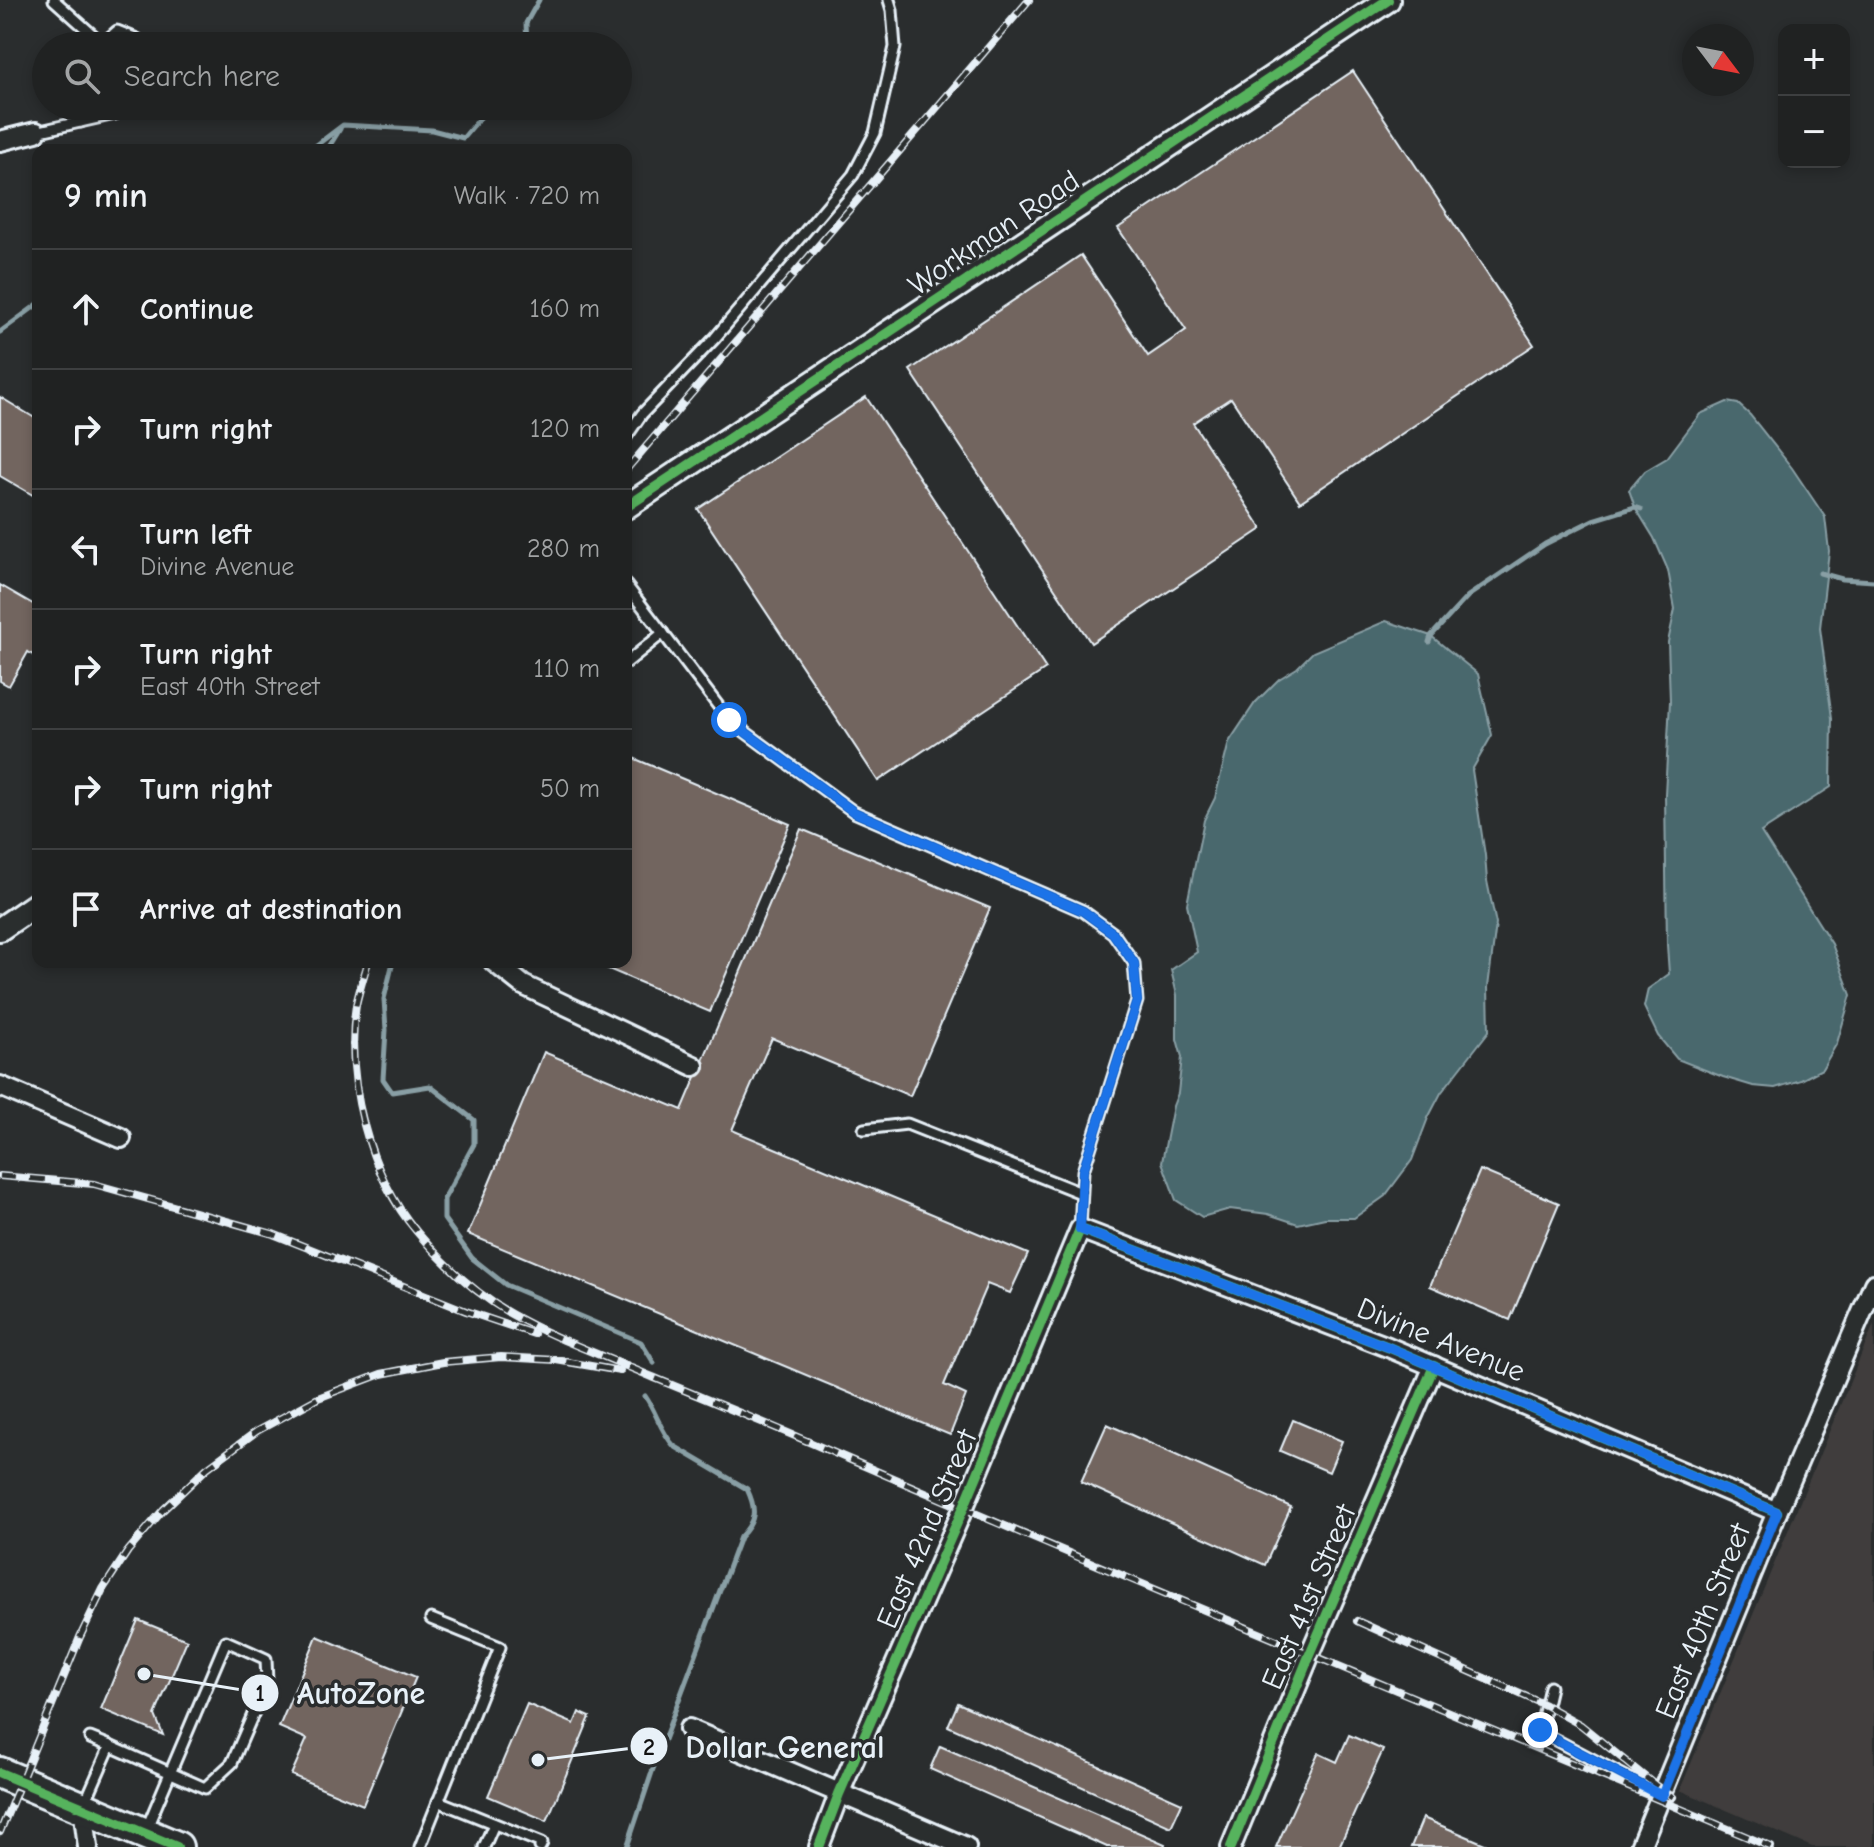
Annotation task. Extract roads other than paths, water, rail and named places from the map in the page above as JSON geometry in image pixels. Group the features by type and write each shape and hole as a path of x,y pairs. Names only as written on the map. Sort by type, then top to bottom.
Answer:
{"highway":[{"path":"0,1773 177,1847"}],"street":[{"name":"Workman Road","path":"632,503 1388,0"},
{"path":"0,141 36,132"},
{"path":"0,929 32,907"},
{"path":"502,968 523,985 694,1066"},
{"path":"0,1086 121,1138"},
{"name":"Divine Avenue","path":"1080,1229 1434,1366 1777,1512"},
{"name":"East 42nd Street","path":"819,1847 1080,1229"},
{"name":"East 40th Street","path":"1640,1847 1874,1284"},
{"name":"East 41st Street","path":"1231,1847 1434,1366"},
{"path":"689,1729 966,1847"},
{"path":"83,1807 88,1847"}],"lane":[{"path":"54,0 87,32"},
{"path":"632,427 715,338 853,175 875,133 895,47 889,0"},
{"path":"36,132 90,120"},
{"path":"632,593 729,720 854,812 1083,911 1113,933 1134,963 1137,1001 1083,1171 1080,1229"},
{"path":"632,658 663,633"},
{"path":"864,1129 907,1124 1081,1193"},
{"path":"420,1847 500,1647 431,1619"},
{"path":"90,1738 110,1746 169,1772 205,1788 232,1763 267,1682 266,1659 226,1641 169,1772 145,1833"},
{"path":"1550,1687 1540,1730 1662,1796"},
{"path":"83,1807 110,1746"},
{"path":"438,1801 542,1843 540,1847"},
{"path":"484,1847 494,1824"}],"water":[{"path":"1727,402 1738,404 1750,415 1792,468 1825,517 1829,551 1820,628 1832,718 1831,787 1761,832 1832,944 1851,995 1837,1043 1822,1069 1775,1088 1753,1086 1677,1059 1658,1036 1644,1007 1648,989 1669,974 1665,794 1670,701 1668,642 1675,609 1668,570 1629,490 1645,471 1667,458 1700,414"},
{"path":"1386,621 1431,636 1478,674 1492,735 1472,770 1496,924 1488,987 1489,1031 1441,1093 1412,1160 1385,1196 1354,1218 1325,1218 1298,1224 1268,1214 1230,1209 1202,1217 1176,1200 1162,1162 1178,1093 1182,1057 1177,1039 1177,995 1171,970 1197,952 1187,904 1204,820 1215,798 1229,742 1255,703 1313,652"}],"waterway":[{"path":"526,32 526,23 539,0"},
{"path":"318,144 343,125 432,130 463,138 478,120"},
{"path":"331,144 340,129"},
{"path":"0,332 32,308"},
{"path":"1429,642 1468,596 1545,544 1593,520 1635,507 1641,509"},
{"path":"1820,573 1842,579 1874,581"},
{"path":"392,968 384,999 383,1079 392,1092 430,1086 474,1120 474,1144 444,1199 444,1219 472,1258 506,1285 641,1342 654,1363"},
{"path":"627,1847 740,1537 753,1515 747,1489 674,1446 645,1396"}],"railway":[{"path":"632,463 1029,0"},
{"path":"366,968 356,1005 354,1064 364,1125 373,1154 385,1183 417,1232 461,1277 498,1306 580,1347 1771,1847"},
{"path":"0,1176 94,1184 273,1234 466,1311 534,1334"},
{"path":"0,1832 80,1637 103,1589 128,1551 163,1510 207,1468 257,1431 318,1398 381,1374 443,1362 501,1357 556,1360 620,1371"},
{"path":"1357,1621 1545,1705 1581,1725 1673,1797"}],"place":[{"name":"AutoZone","path":"144,1674"},
{"name":"Dollar General","path":"538,1760"}]}
